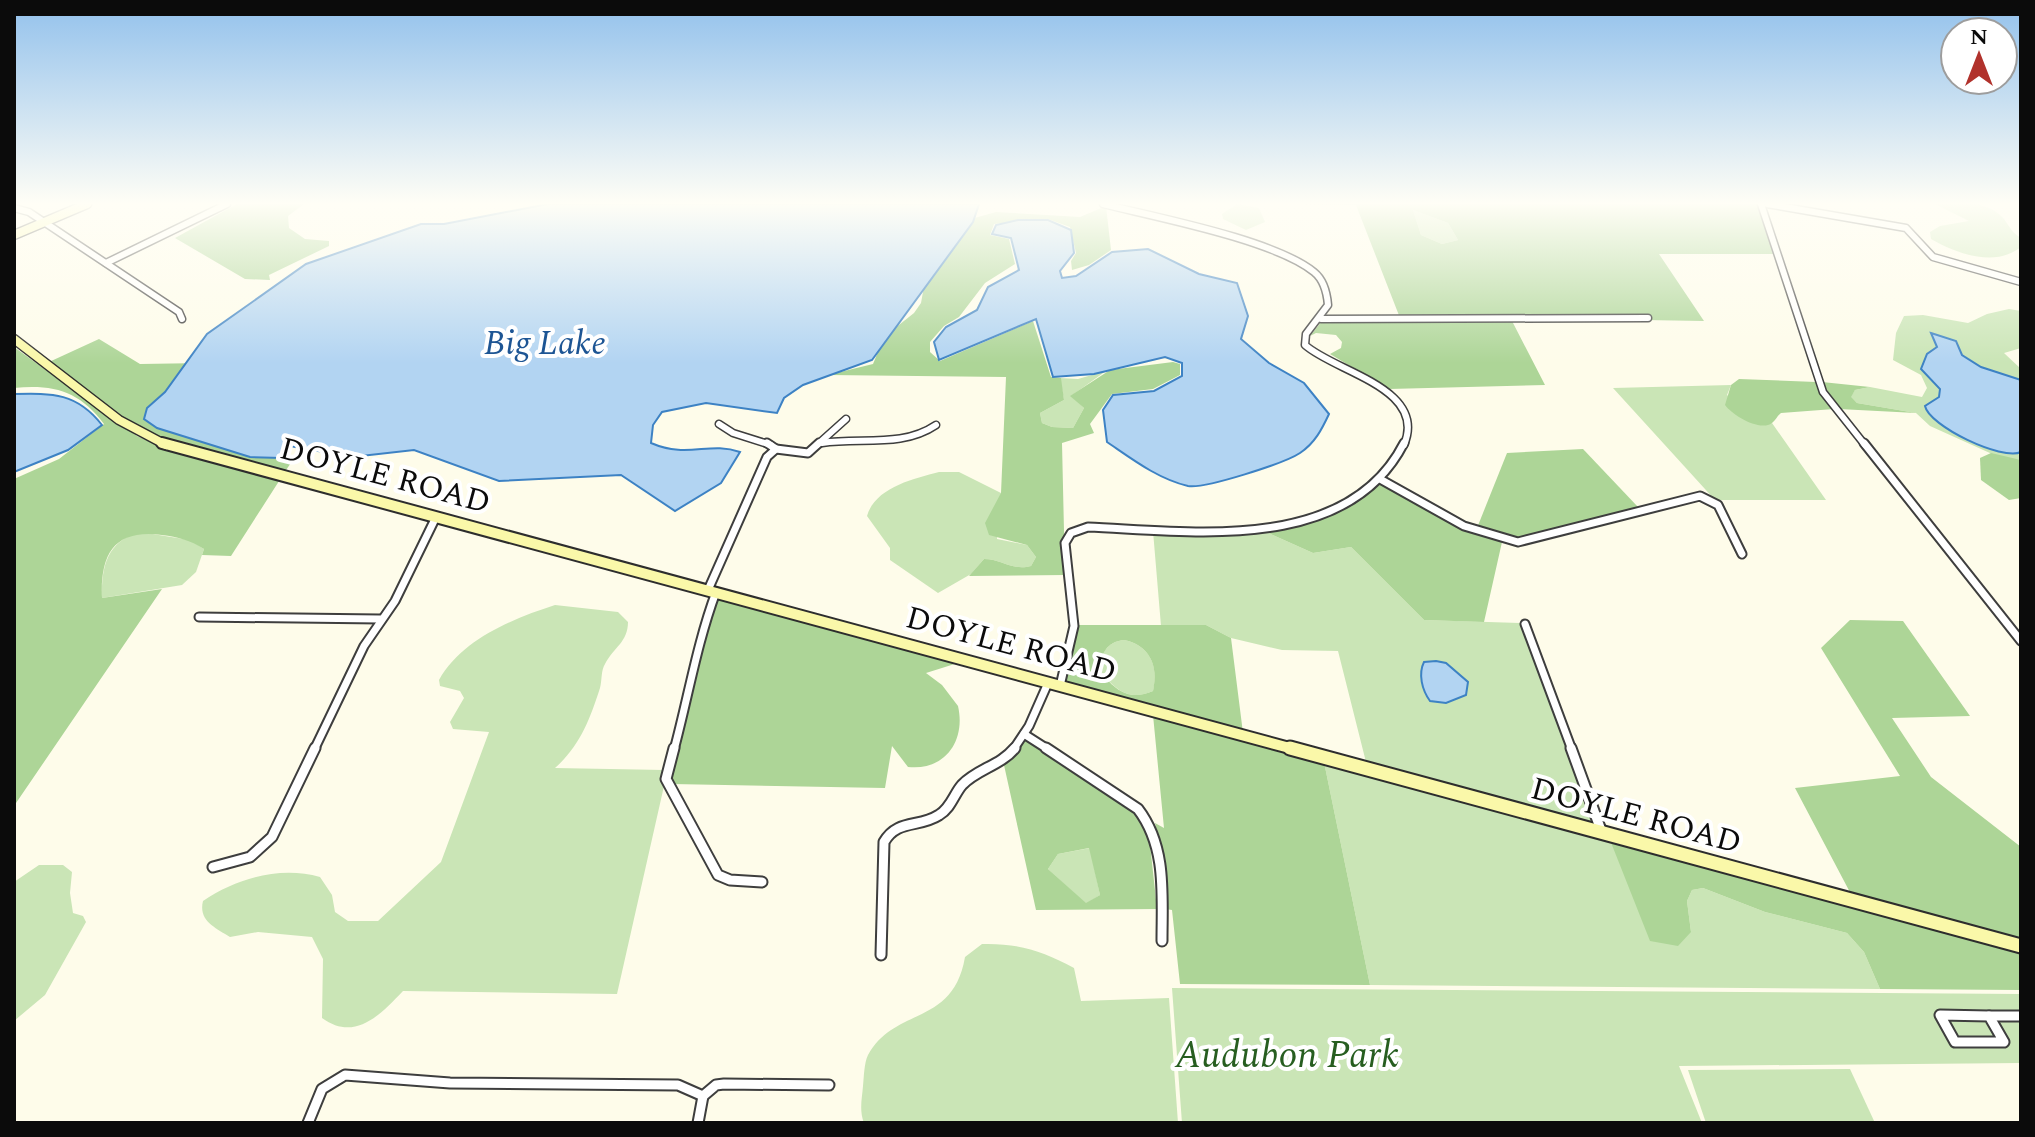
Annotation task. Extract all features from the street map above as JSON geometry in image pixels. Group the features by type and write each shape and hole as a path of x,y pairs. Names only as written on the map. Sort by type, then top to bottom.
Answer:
{"main road":[{"name":"DOYLE ROAD","path":"14,339 140,434 166,445 2021,946"}],"street":[{"path":"97,257 179,312 182,319"},
{"path":"106,263 118,257"},
{"path":"881,955 884,842 889,830 895,825 926,821 941,814 964,783 1001,762 1024,734 1054,684 1074,626 1065,543 1071,533 1088,527 1229,530 1296,523 1344,504 1380,479 1408,439 1405,414 1381,385 1309,350 1305,344 1306,334 1321,319 1328,305 1325,287 1304,265 1285,257"},
{"path":"1778,257 1823,392 2021,641"},
{"path":"1933,257 2021,282"},
{"path":"1321,319 1648,318"},
{"path":"719,424 730,433 763,441 776,449 803,454 822,443 846,419"},
{"path":"822,443 841,439 916,437 936,425"},
{"path":"762,882 730,880 718,875 666,779 698,660 701,632 712,591 767,457 776,449"},
{"path":"1380,479 1478,531 1516,542 1541,541 1639,509 1693,497 1708,497 1716,504 1742,554"},
{"path":"213,867 250,857 272,837 380,619 395,601 436,517"},
{"path":"199,617 380,619"},
{"path":"1525,624 1603,835"},
{"path":"1024,734 1138,809 1152,824 1160,879 1162,941"},
{"path":"1989,1015 2004,1042 1955,1042 1940,1015 1989,1015 2021,1016"},
{"path":"308,1123 322,1089 345,1075 450,1083 678,1085 703,1096"},
{"path":"698,1123 703,1096 716,1085 829,1085"}],"green space":[{"path":"208,257 306,257 269,275 270,280 245,279"},
{"path":"943,257 1013,257 1015,264 985,283 959,317 944,326 930,342 930,352 940,361 1033,321 1051,377 1061,378 1064,400 1040,413 1042,423 1052,427 1073,428 1084,408 1070,396 1110,370 1173,362 1180,364 1180,375 1153,389 1112,394 1090,424 1094,433 1062,443 1065,575 969,576 984,559 1024,567 1031,566 1036,557 1027,545 989,535 985,523 1001,493 1006,377 828,375 873,364 878,352 875,344 914,313 921,303 925,281"},
{"path":"1073,257 1101,257 1089,265 1072,270"},
{"path":"1376,257 1661,257 1704,321 1644,320 1651,320 1649,317 1400,318"},
{"path":"2009,309 2021,311 2021,348 2004,353 2021,369 2021,380 1986,370 1960,353 1938,347 1929,352 1922,369 1940,387 1939,397 1925,406 1940,423 1984,447 1998,452 2021,452 2021,460 2001,458 1930,426 1916,413 1857,403 1850,397 1855,390 1870,387 1922,397 1927,388 1921,375 1893,360 1896,333 1904,316 1923,315 1968,323"},
{"path":"1322,321 1512,321 1545,385 1389,389 1330,354 1341,348 1342,342 1336,335 1316,333 1310,336"},
{"path":"99,339 140,364 204,363 153,403 144,419 157,428 250,457 295,457 284,473 168,443 122,418 49,362"},
{"path":"14,347 137,436 163,447 281,478 231,556 202,555 204,549 194,543 162,535 133,536 114,547 104,568 102,598 162,589 14,806 14,479 59,459 104,424 86,404 65,392 42,387 14,388"},
{"path":"1106,371 1071,396 1084,408 1073,428 1042,423 1040,413 1064,400 1060,378 1078,379"},
{"path":"1739,379 1816,382 1834,409 1781,413 1767,425 1754,424 1725,405 1731,385"},
{"path":"1822,382 1870,387 1855,390 1851,397 1857,403 1916,413 1839,409"},
{"path":"1731,385 1727,395 1761,425 1772,423 1826,500 1715,500 1613,388"},
{"path":"1583,449 1638,507 1540,538 1513,539 1477,528 1507,453"},
{"path":"1991,453 2021,460 2021,498 2009,500 1981,480 1980,458"},
{"path":"939,472 959,472 1001,493 997,539 1027,545 1036,557 1031,566 1018,567 984,559 971,574 938,593 890,560 890,548 867,516 871,506 896,486"},
{"path":"1381,482 1476,533 1502,542 1484,622 1424,620 1351,547 1313,553 1264,531 1346,506"},
{"path":"1153,531 1264,531 1313,553 1351,547 1424,620 1520,623 1597,830 1367,766 1338,651 1282,650 1231,638 1206,625 1161,626"},
{"path":"140,532 190,540 204,549 196,572 182,585 102,598 108,557 120,542"},
{"path":"718,596 961,662 926,673 942,685 958,706 959,731 950,751 933,764 908,767 892,746 885,788 672,784 670,778 692,686"},
{"path":"555,605 618,612 628,622 623,640 604,666 600,688 583,731 571,751 555,768 664,770 664,786 617,994 403,991 366,1022 356,1026 334,1025 322,1018 323,959 312,937 258,932 230,937 206,919 203,901 230,886 259,876 305,874 320,877 332,895 335,912 348,921 378,921 441,862 489,732 453,729 450,722 464,698 460,691 440,686 439,680 474,642 505,624"},
{"path":"1850,620 1903,621 1970,716 1892,718 1931,777 2021,847 2021,943 1853,898 1795,788 1900,776 1821,648"},
{"path":"1077,625 1206,625 1231,638 1243,733 1064,684","holes":["1124,640 1146,651 1155,673 1153,691 1144,694 1122,692 1099,670 1103,654 1109,646"]},
{"path":"1124,640 1140,646 1150,658 1155,673 1153,691 1136,695 1122,692 1099,669 1106,649"},
{"path":"1153,715 1324,762 1370,985 1180,984 1172,910 1165,909 1161,850 1155,823 1164,828"},
{"path":"1025,739 1135,812 1148,826 1157,909 1036,910 1004,765","holes":["1089,848 1100,895 1086,903 1048,869 1058,854"]},
{"path":"1324,762 1610,840 1691,932 1687,901 1692,890 1703,888 1765,912 1847,933 1864,952 1880,989 1370,985"},
{"path":"1610,840 2021,950 2021,990 1880,989 1864,952 1847,933 1765,912 1703,888 1692,890 1687,901 1691,932 1678,946 1650,941"},
{"path":"1090,848 1100,895 1086,904 1048,869 1058,854"},
{"path":"39,865 63,865 72,872 70,893 73,913 83,916 86,922 45,995 14,1021 14,882"},
{"path":"982,944 1030,949 1074,968 1081,1001 1169,998 1178,1123 864,1123 861,1104 868,1055 879,1040 893,1029 936,1006 949,995 965,957"},
{"name":"Audubon Park","path":"1172,988 2021,994 2021,1063 1679,1066 1702,1123 1182,1123"},
{"path":"1850,1069 1875,1123 1706,1123 1688,1070"}],"water":[{"name":"Big Lake","path":"326,257 947,257 872,360 803,385 784,398 777,413 706,403 662,412 653,425 651,443 676,450 718,448 740,452 721,483 675,511 621,475 499,481 414,450 352,457 284,445 281,458 250,457 157,428 144,419 147,408 165,392 207,334 306,264"},
{"path":"1016,257 1071,257 1060,271 1062,278 1076,276 1104,257 1164,257 1199,274 1237,283 1248,316 1241,339 1269,363 1304,383 1329,414 1310,445 1279,463 1197,486 1177,483 1136,462 1107,442 1103,410 1113,395 1154,391 1182,376 1182,363 1165,357 1094,374 1053,377 1036,319 939,360 934,342 946,327 977,310 988,287 1019,270"},
{"path":"1931,333 1956,341 1962,355 1981,367 2021,380 2021,452 1983,447 1952,432 1929,414 1925,406 1939,397 1940,389 1921,369 1927,354 1937,347"},
{"path":"14,394 63,397 93,414 102,425 68,450 14,472"},
{"path":"1424,662 1446,663 1468,682 1466,695 1446,703 1430,701 1423,687 1421,672"}]}
